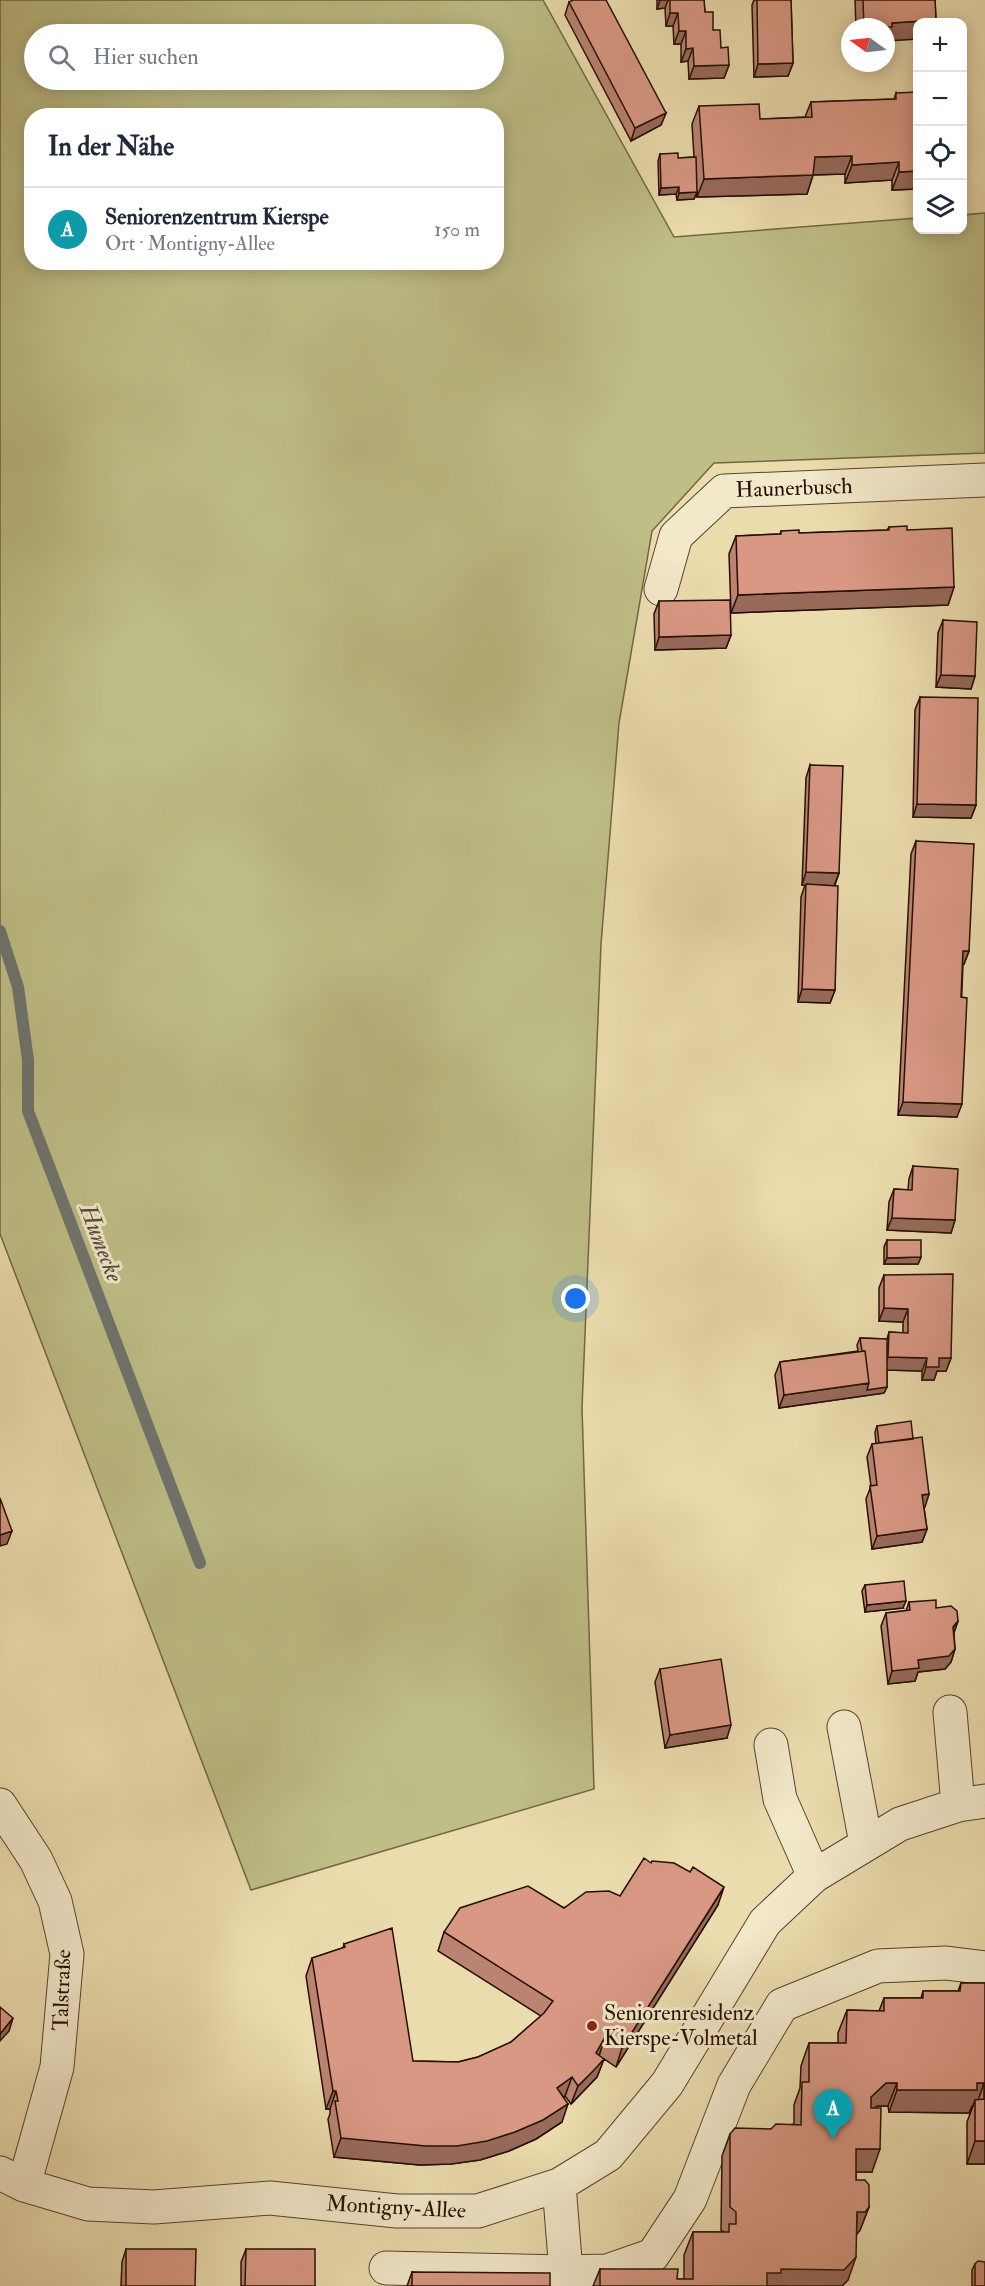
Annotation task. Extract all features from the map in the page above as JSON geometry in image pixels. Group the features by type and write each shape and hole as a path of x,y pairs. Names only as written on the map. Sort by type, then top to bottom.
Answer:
{"street":[{"name":"Haunerbusch","path":"662,589 676,536 724,492 985,480"},
{"path":"950,1712 972,1803"},
{"path":"844,1727 866,1843"},
{"path":"771,1745 780,1799 814,1876"},
{"name":"Montigny-Allee","path":"12,2179 87,2204 153,2207 270,2198 408,2211 478,2211 559,2185 608,2154 667,2084 765,1922 814,1876 900,1824 972,1803"},
{"name":"Talstraße","path":"0,1805 36,1860 50,1891 67,1954 57,2067 12,2179"},
{"path":"386,2268 565,2279 607,2271 653,2255 690,2199 734,2085 782,2005 878,1966 946,1963 985,1968"},
{"path":"559,2185 565,2279"}],"green space":[{"path":"0,0 543,0 674,237 913,218 913,234 967,234 967,215 985,213 985,453 714,463 652,531 619,723 601,944 582,1408 594,1789 251,1890 0,1234"}],"building":[{"path":"606,0 666,113 635,128 569,2"},
{"path":"670,0 704,0 705,12 713,12 713,30 720,30 721,48 728,47 729,65 694,66 693,48 686,49 686,31 679,31 678,13 670,13"},
{"path":"757,0 791,0 793,63 758,64"},
{"path":"863,0 935,0 936,18 913,18 913,22 895,23 895,18 864,18"},
{"path":"913,92 913,171 899,172 899,162 852,165 852,156 815,157 813,175 704,179 699,106 759,104 760,119 812,117 811,102 896,99 896,93"},
{"path":"678,153 678,158 696,157 697,192 679,193 679,187 661,188 660,154"},
{"path":"907,526 907,530 952,528 954,587 738,595 736,536 781,534 781,531 799,530 799,533 889,530 889,527"},
{"path":"730,600 731,635 659,637 659,601"},
{"path":"943,620 977,622 975,676 941,675"},
{"path":"920,697 978,698 976,805 917,804"},
{"path":"810,765 843,766 839,873 806,872"},
{"path":"916,841 974,844 969,951 963,951 961,997 967,998 962,1104 903,1102"},
{"path":"806,884 838,886 835,990 802,989"},
{"path":"913,1166 958,1169 955,1220 892,1218 894,1189 912,1190"},
{"path":"887,1240 921,1240 921,1257 887,1258"},
{"path":"953,1274 951,1358 939,1358 939,1367 926,1367 927,1358 888,1357 889,1332 908,1333 908,1309 884,1308 884,1275"},
{"path":"860,1338 887,1339 887,1387 867,1390 869,1383 865,1351 862,1351"},
{"path":"865,1351 869,1383 784,1395 780,1362"},
{"path":"911,1421 913,1439 879,1443 877,1426"},
{"path":"922,1437 929,1494 922,1495 927,1529 877,1536 870,1486 877,1485 872,1444"},
{"path":"0,1498 12,1531 0,1535"},
{"path":"904,1581 906,1601 867,1605 865,1585"},
{"path":"936,1600 936,1608 951,1606 957,1611 958,1621 953,1627 955,1649 949,1656 918,1660 919,1668 892,1671 886,1613 910,1610 909,1602"},
{"path":"721,1659 731,1725 670,1735 660,1669"},
{"name":"Seniorenresidenz Kierspe-Volmetal","path":"644,1858 651,1863 652,1861 674,1863 690,1872 693,1867 724,1887 622,2048 605,2037 596,2053 604,2059 594,2070 578,2086 572,2077 557,2088 568,2104 543,2120 515,2132 487,2141 457,2146 426,2146 341,2138 335,2101 338,2101 336,2091 333,2091 312,1958 345,1947 344,1944 392,1928 413,2061 458,2062 478,2057 511,2042 544,2013 553,2001 444,1932 460,1908 528,1886 564,1908 586,1892 609,1891 620,1896"},
{"path":"961,1983 985,1983 985,2141 975,2141 975,2100 984,2099 984,2083 977,2083 977,2090 897,2090 897,2083 886,2083 871,2097 871,2108 881,2108 880,2149 856,2149 856,2180 865,2180 869,2185 869,2207 865,2212 857,2212 856,2257 844,2270 781,2269 781,2273 767,2273 767,2286 600,2286 600,2269 678,2269 677,2279 693,2279 693,2232 729,2232 729,2224 736,2224 736,2212 730,2207 730,2134 735,2128 771,2129 776,2124 801,2125 802,2082 809,2082 809,2043 846,2043 847,2010 884,2011 884,1998 923,1998 923,1991 960,1991"},
{"path":"0,2007 13,2018 0,2034"},
{"path":"126,2249 196,2249 195,2286 126,2286"},
{"path":"246,2249 315,2249 315,2286 245,2286"},
{"path":"978,2261 985,2262 985,2286 975,2286 975,2264"},
{"path":"412,2272 550,2273 550,2286 412,2286"}],"waterway":[{"name":"Humecke","path":"0,931 18,987 28,1060 28,1111 200,1563"}],"place":[{"name":"Seniorenresidenz Kierspe-Volmetal","path":"592,2026"},
{"name":"Seniorenzentrum Kierspe","path":"833,2139"}]}
